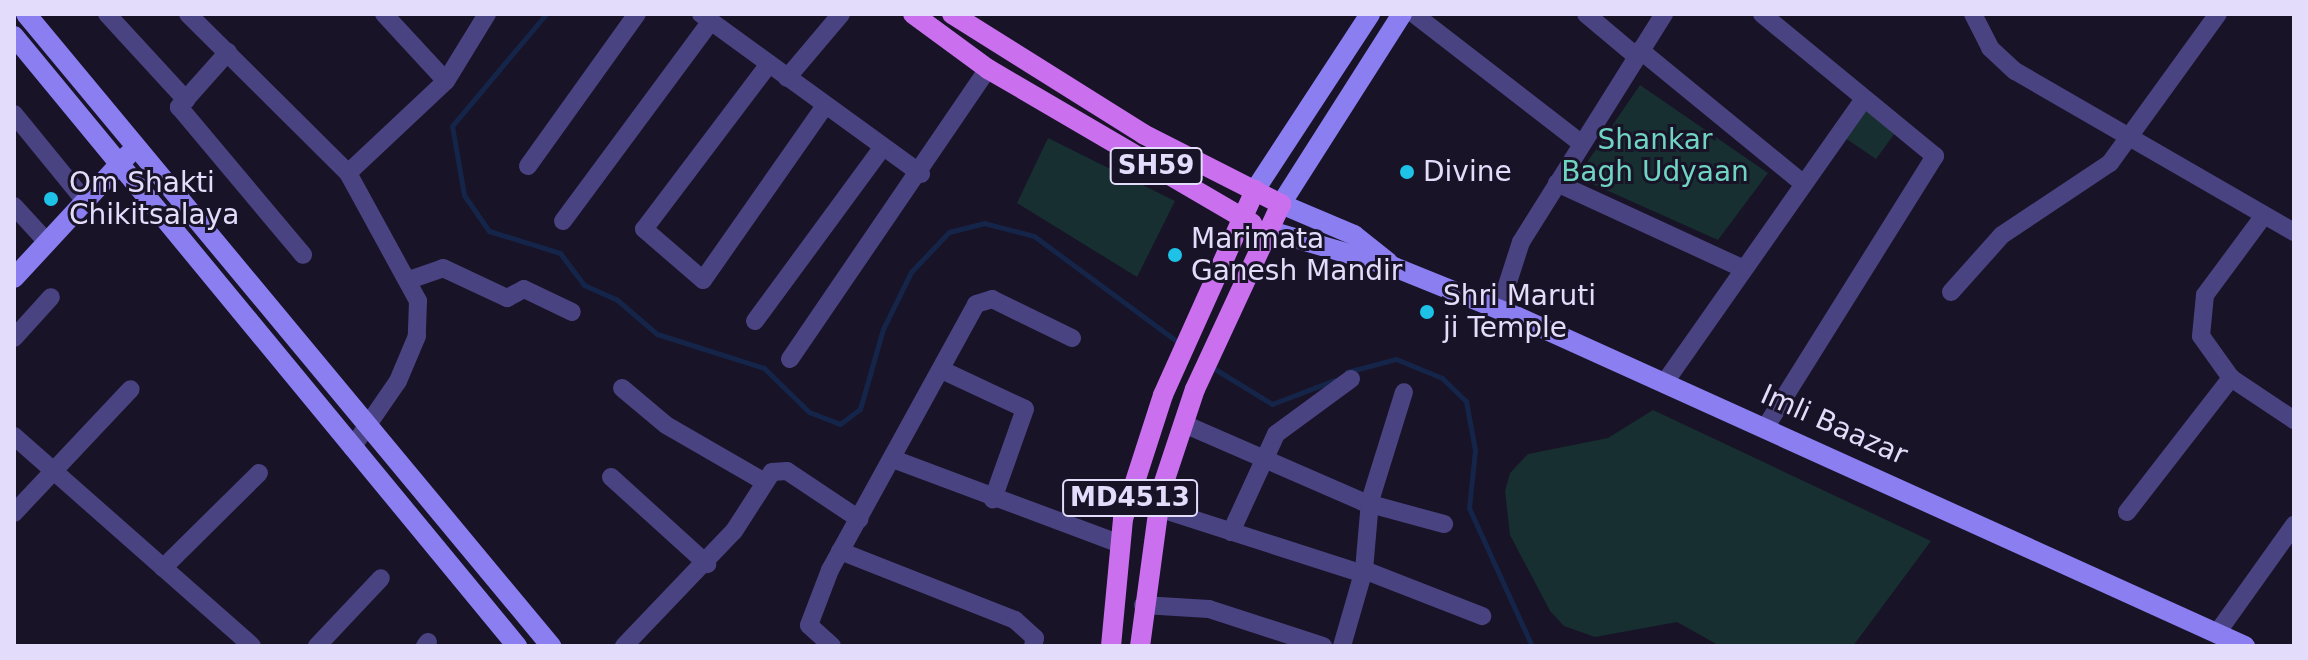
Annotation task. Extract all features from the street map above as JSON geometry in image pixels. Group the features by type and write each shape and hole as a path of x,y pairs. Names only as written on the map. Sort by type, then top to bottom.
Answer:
{"main road":[{"path":"26,14 127,156 352,448 517,646"},
{"name":"SH59","path":"913,14 988,69 1267,230"},
{"name":"SH59","path":"952,14 1143,134 1281,204"},
{"path":"1241,217 1255,190 1370,14"},
{"path":"1394,267 1267,230 1402,14"},
{"path":"14,36 127,156 551,646"},
{"path":"14,278 127,156"},
{"path":"1281,204 1354,235 1394,267"},
{"name":"MD4513","path":"1111,646 1120,544 1179,357 1241,217"},
{"name":"MD4513","path":"1140,646 1158,508 1204,369 1230,318 1267,230"},
{"name":"Imli Baazar","path":"1394,267 1766,426 2245,646"}],"street":[{"path":"107,14 186,100"},
{"path":"188,14 348,173 418,301 417,336 367,433 352,448"},
{"path":"384,14 446,81"},
{"path":"348,173 446,81 487,14"},
{"path":"528,166 637,14"},
{"path":"787,78 841,14"},
{"path":"1414,14 1581,143"},
{"path":"1586,14 1801,182"},
{"path":"1499,310 1521,242 1664,14"},
{"path":"1762,14 1935,156 1766,426"},
{"path":"1973,14 1990,48 2015,71 2262,218 2294,232"},
{"path":"1951,292 2002,235 2099,174 2218,14"},
{"path":"563,221 706,18 824,107 921,174"},
{"path":"228,52 179,107 303,255"},
{"path":"769,64 644,229 703,280 824,107"},
{"path":"790,359 921,174 988,69"},
{"path":"1665,382 1740,267 1864,99"},
{"path":"14,114 85,201"},
{"path":"755,321 883,147"},
{"path":"1557,183 1740,267"},
{"path":"14,206 47,242"},
{"path":"2262,218 2220,266 2200,317 2201,336 2231,378 2294,420"},
{"path":"409,280 443,268 507,298 524,289 572,312"},
{"path":"14,338 51,297"},
{"path":"832,646 809,625 840,551 983,298 1072,338"},
{"path":"944,371 1025,409 993,499"},
{"path":"2127,512 2231,378"},
{"path":"1231,532 1260,455 1300,410 1351,379"},
{"path":"622,388 666,425 763,481"},
{"path":"14,513 131,389"},
{"path":"1342,646 1363,572 1370,501 1404,392"},
{"path":"1184,424 1370,501 1444,524"},
{"path":"14,436 252,646"},
{"path":"893,459 1120,544"},
{"path":"763,481 787,471 859,519"},
{"path":"163,568 259,473"},
{"path":"611,477 707,564"},
{"path":"624,646 707,564 761,497 763,481"},
{"path":"1158,508 1363,572 1482,616"},
{"path":"2217,633 2294,525"},
{"path":"840,551 1015,620 1035,638 1033,646"},
{"path":"317,646 381,578"},
{"path":"1143,605 1209,609 1323,646"}],"green space":[{"name":"Shankar Bagh Udyaan","path":"1640,85 1768,173 1718,240 1577,177"},
{"path":"1866,107 1895,133 1876,159 1845,138"},
{"path":"1048,138 1175,201 1137,277 1017,203"},
{"path":"1653,410 1931,541 1853,646 1720,646 1677,622 1595,637 1564,626 1550,611 1510,535 1505,491 1510,473 1528,454 1608,438"}],"waterway":[{"path":"546,14 452,126 464,195 489,231 560,253 584,285 616,299 657,334 764,368 809,412 840,424 860,409 883,329 911,272 949,232 984,223 1034,236 1179,343"},
{"path":"1347,372 1396,359 1442,378 1466,401 1475,450 1469,508 1532,646"},
{"path":"1210,366 1272,404 1335,380"}],"place":[{"name":"Divine","path":"1407,172"},
{"name":"Om Shakti Chikitsalaya","path":"51,199"},
{"name":"Marimata Ganesh Mandir","path":"1175,255"},
{"name":"Shri Maruti ji Temple","path":"1427,312"}]}
